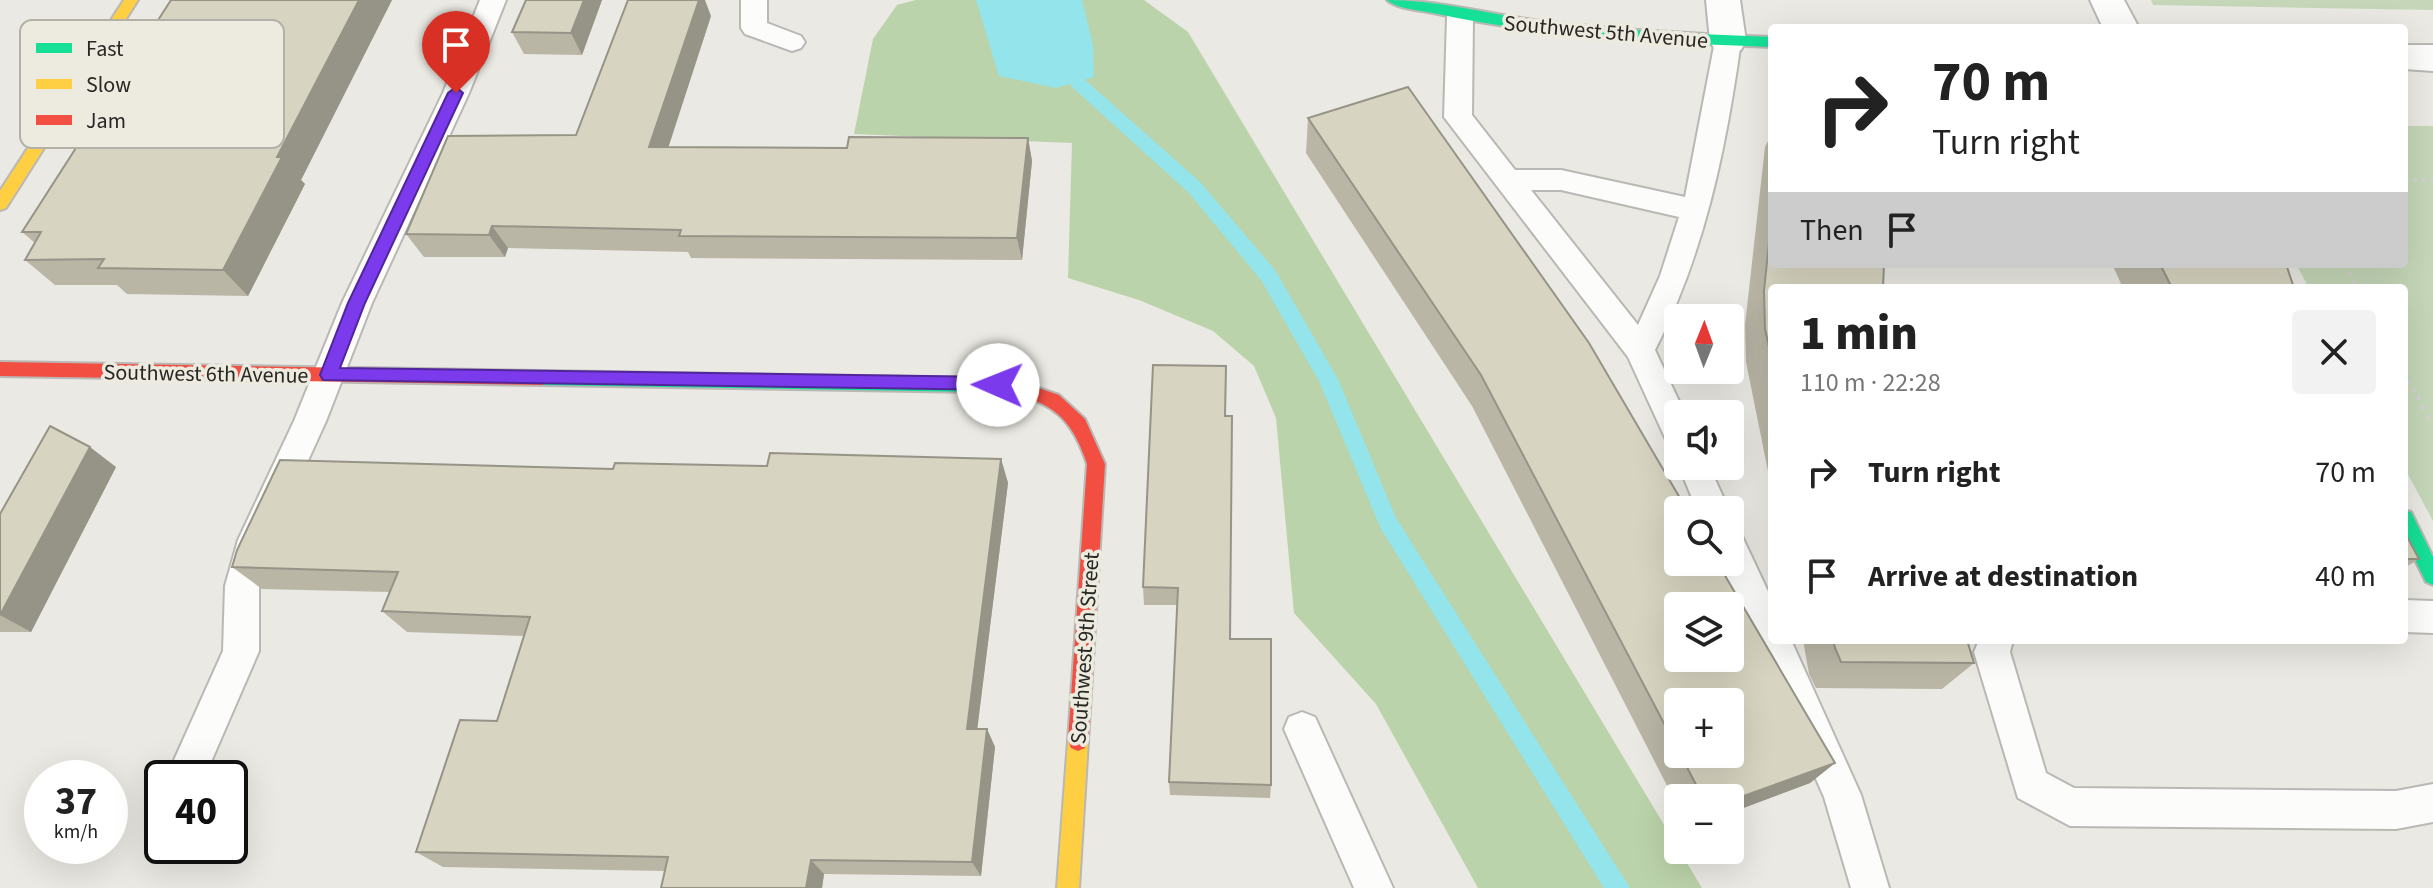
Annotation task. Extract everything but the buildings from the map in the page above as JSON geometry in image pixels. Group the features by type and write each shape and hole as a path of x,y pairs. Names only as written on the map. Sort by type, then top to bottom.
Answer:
{"street":[{"path":"118,20 131,0"},
{"name":"Southwest 5th Avenue","path":"1394,0 1460,17 1561,31 1768,42"},
{"path":"1723,0 1728,41"},
{"path":"2107,0 2119,24"},
{"path":"2408,57 2433,58"},
{"path":"0,204 36,148"},
{"name":"Southwest 6th Avenue","path":"0,369 998,385 1041,392 1077,413"},
{"name":"Southwest 9th Street","path":"1068,888 1096,464 1091,435 1077,413"},
{"path":"2408,526 2433,576"}],"lane":[{"path":"193,760 241,651 242,586 255,540 329,375 357,303 456,93 493,0"},
{"path":"754,0 754,28 792,42"},
{"path":"1460,17 1458,117 1640,350 1664,402"},
{"path":"1640,350 1668,296 1696,210 1715,137 1728,41"},
{"path":"1508,180 1561,180 1696,210"},
{"path":"1743,576 1768,630"},
{"path":"2408,616 2433,617"},
{"path":"1774,644 1842,795 1870,888"},
{"path":"1995,644 1992,652 2031,785 2070,807 2396,810 2433,803"},
{"path":"1302,729 1374,888"}],"path":[{"path":"2408,179 2433,181"},
{"path":"2408,380 2433,426"}],"green space":[{"path":"916,0 1144,0 1188,32 1664,825 1664,864 1688,864 1702,888 1478,888 1376,704 1294,613 1276,418 1254,366 1213,331 1139,300 1068,278 1072,143 854,134 873,39 897,5"},
{"path":"2151,0 2433,0 2433,10 2153,5"},
{"path":"2408,126 2433,126 2433,521 2408,474 2408,284 2307,284 2298,268 2408,268"}],"water":[{"path":"976,0 1082,0 1093,45 1094,77 1056,88 999,76"}],"waterway":[{"path":"1077,82 1194,187 1268,275 1328,379 1388,523 1618,888"}],"traffic: fast":[{"path":"1394,0 1535,25 1677,38 1768,42"},
{"path":"542,378 975,385"},
{"path":"2408,526 2433,576"}],"traffic: slow":[{"path":"118,20 131,0"},
{"path":"0,204 36,148"},
{"path":"1068,888 1078,741"}],"traffic: jam":[{"path":"0,369 542,378"},
{"path":"975,385 1018,388 1053,400 1079,424 1096,464 1078,741"}],"route":[{"path":"456,93 357,303 329,375 998,385"}]}
